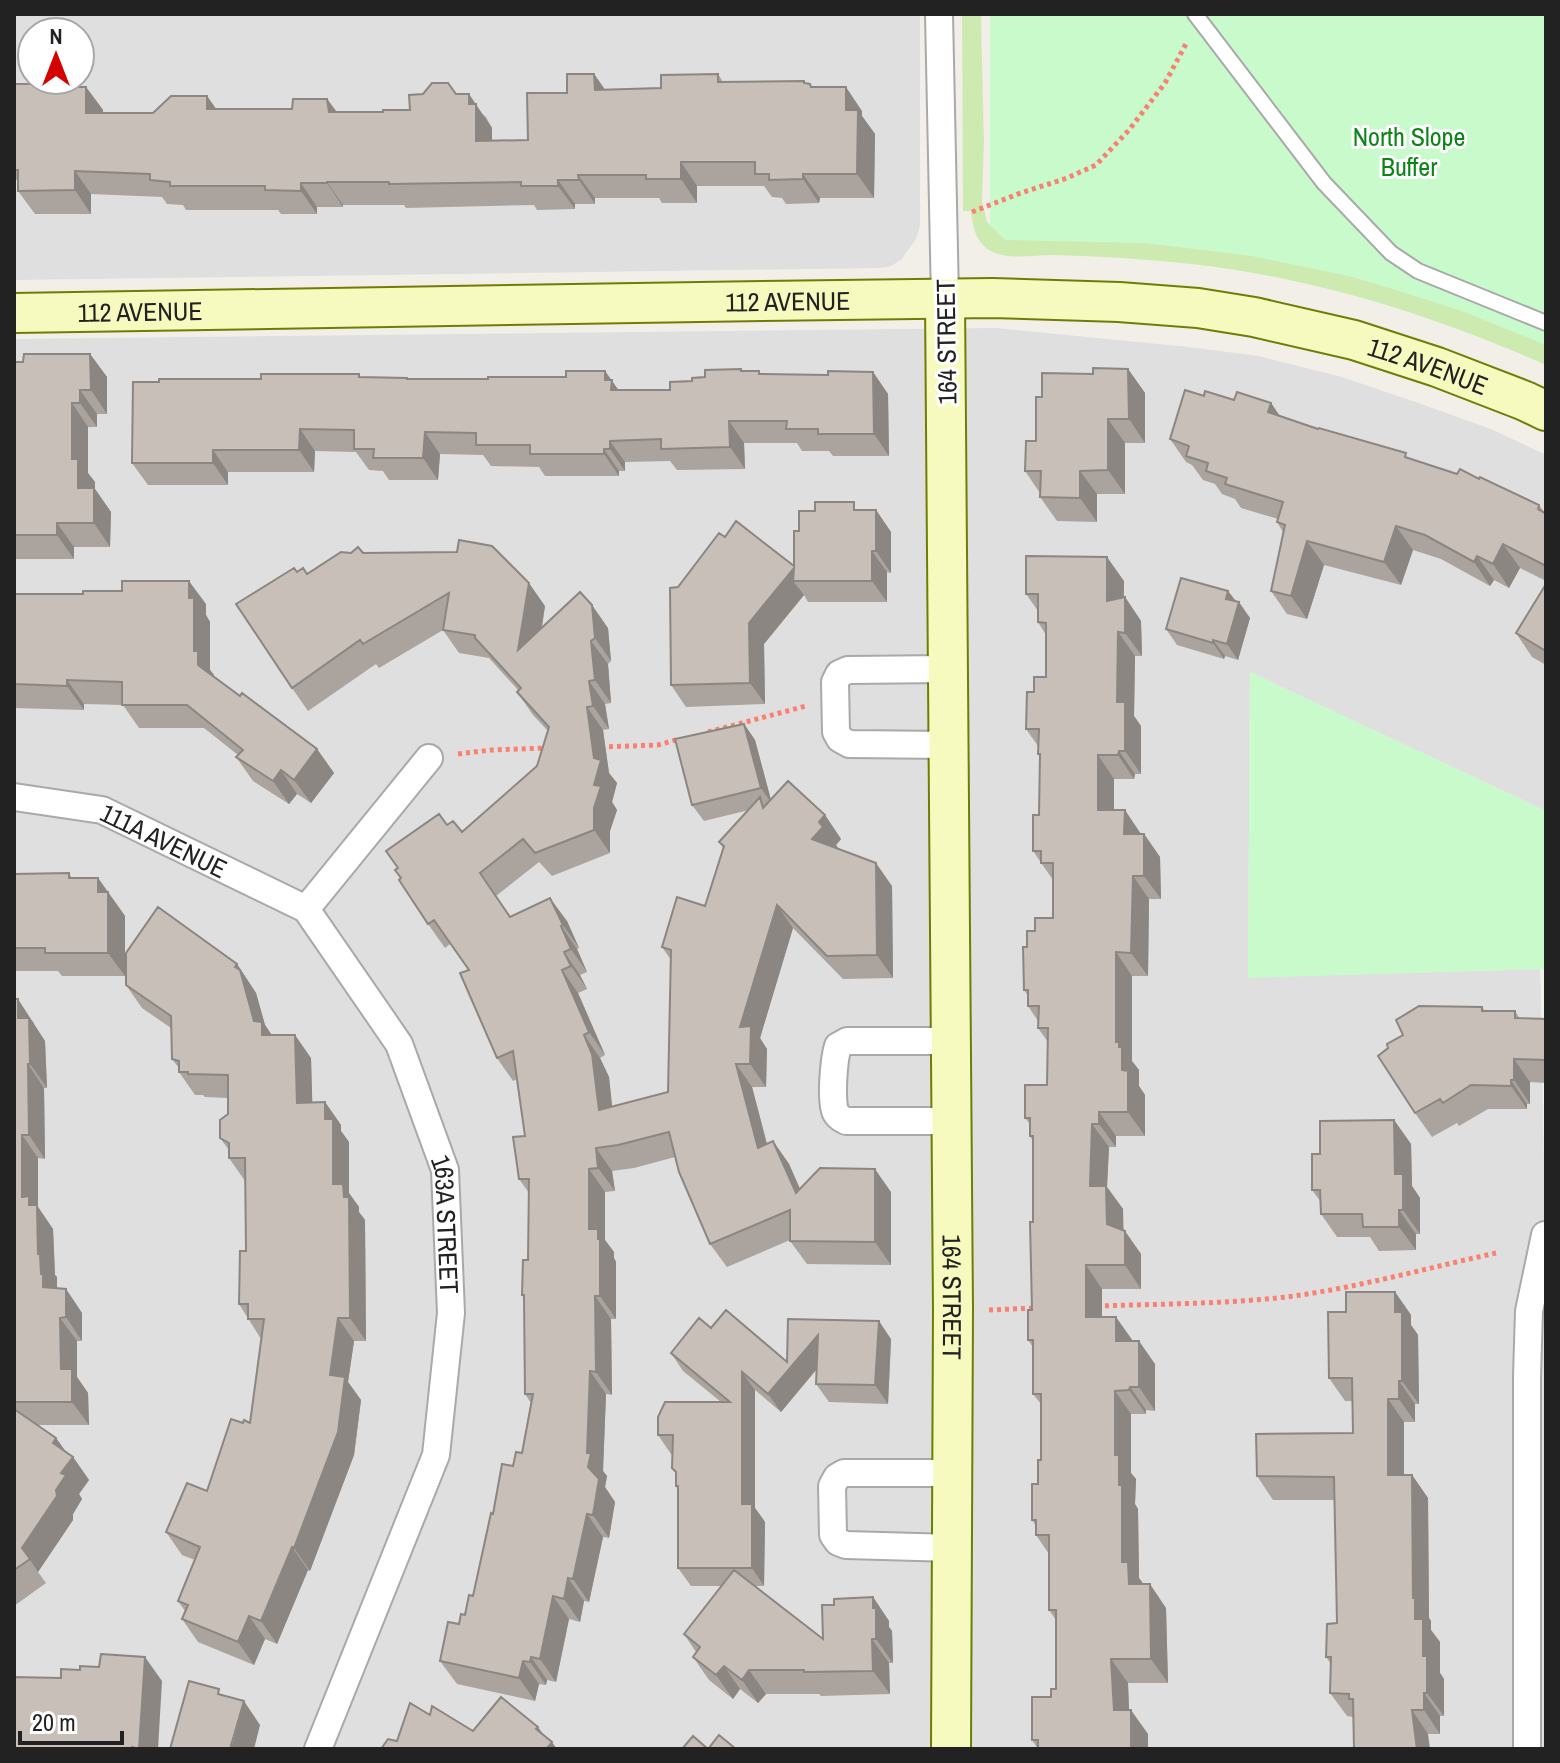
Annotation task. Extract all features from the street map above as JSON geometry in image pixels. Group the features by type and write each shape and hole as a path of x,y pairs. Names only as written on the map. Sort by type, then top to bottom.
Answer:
{"street":[{"name":"164 STREET","path":"939,14 945,299 953,1310 951,1749"},
{"name":"112 AVENUE","path":"14,313 945,299 1119,302 1198,308 1254,317 1354,340 1437,367 1546,411"},
{"path":"948,669 848,670 839,674 835,682 836,732 840,739 849,744 948,745"},
{"path":"306,909 429,758"},
{"name":"111A AVENUE","path":"14,797 102,810 306,909"},
{"name":"163A STREET","path":"306,909 399,1044 445,1170 451,1313 436,1455 318,1749"},
{"path":"950,1041 847,1041 838,1046 834,1057 834,1108 838,1117 846,1121 951,1121"},
{"path":"1527,1749 1536,1376 1529,1311 1545,1235"},
{"path":"951,1473 844,1473 837,1477 832,1486 833,1535 838,1542 846,1545 953,1548"}],"lane":[{"path":"1197,17 1324,183 1391,253 1418,271 1546,323"}],"path":[{"path":"967,214 1096,165 1129,130 1165,83 1197,17"},
{"path":"704,733 811,705 835,705"},
{"path":"597,747 658,745 688,737"},
{"path":"429,758 491,750 552,748"},
{"path":"1086,1306 1290,1296 1496,1253"},
{"path":"980,1311 1041,1308"}],"shaded area":[{"path":"14,14 920,14 920,226 916,239 901,260 880,268 14,280"},
{"path":"996,328 1258,356 1342,377 1424,405 1491,429 1546,455 1546,811 1250,672 1248,977 1540,969 1546,1166 1546,1749 14,1749 14,339"}],"green space":[{"path":"962,14 981,14 982,201 987,222 997,231 1278,256 1546,331 1546,365 1417,315 1283,279 1175,262 1070,255 1014,256 987,249 976,235 971,211 963,211"},
{"name":"North Slope Buffer","path":"990,14 1546,14 1546,345 1462,311 1358,278 1252,256 1145,243 1005,240 990,225"},
{"path":"1250,672 1546,811 1546,969 1248,978"}],"building":[{"path":"567,74 594,74 595,90 661,88 661,75 718,74 718,82 804,81 811,87 846,87 846,110 858,110 857,174 803,174 803,179 769,180 769,174 755,174 755,162 681,162 681,179 646,179 646,175 578,175 579,180 558,180 558,186 521,186 521,182 327,182 301,183 301,191 265,190 265,186 170,186 170,182 150,180 150,174 75,171 75,190 18,191 18,170 14,170 14,84 16,96 86,96 86,113 153,113 171,96 207,96 207,109 292,109 293,99 327,99 329,112 410,110 409,95 423,94 432,83 448,83 456,94 469,94 469,104 476,104 476,141 528,140 527,93 567,93"},
{"path":"24,354 90,354 91,390 80,390 80,403 72,403 72,459 78,459 78,488 94,488 94,523 57,523 57,535 14,535 14,362 23,362"},
{"path":"1093,368 1128,369 1129,419 1108,419 1108,470 1080,471 1080,498 1040,497 1041,471 1025,471 1026,441 1036,441 1036,397 1042,397 1042,373 1093,374"},
{"path":"705,370 759,371 759,374 873,372 874,434 818,434 818,429 786,429 787,421 729,421 730,447 661,449 661,439 610,441 610,449 604,449 604,454 530,454 530,445 476,445 476,433 425,432 423,458 373,458 374,449 354,449 354,430 300,429 299,450 213,450 213,463 132,463 133,382 261,379 261,374 488,379 566,377 566,371 605,371 605,380 612,380 611,390 670,390 670,382 705,377"},
{"path":"1185,390 1204,396 1205,391 1234,400 1237,392 1271,403 1268,412 1406,453 1405,457 1457,474 1460,469 1539,505 1538,509 1546,514 1546,566 1503,544 1493,564 1477,556 1474,562 1425,535 1396,526 1384,562 1307,541 1291,596 1271,591 1285,525 1277,522 1283,502 1225,484 1227,478 1206,471 1208,463 1186,456 1189,446 1170,439"},
{"path":"815,502 854,502 854,510 876,510 872,581 793,581 794,568 749,623 750,683 671,685 670,588 678,587 719,533 725,537 736,521 794,566 794,531 799,531 799,511 815,511"},
{"path":"459,540 492,546 529,583 518,650 580,592 592,605 595,638 591,641 595,680 589,681 593,706 587,707 594,758 601,760 594,785 601,786 594,808 594,830 535,853 523,839 480,873 510,917 550,898 571,949 564,952 571,966 562,970 589,1032 584,1035 592,1054 599,1110 668,1092 671,950 662,947 677,897 705,906 724,846 719,842 760,797 763,808 788,781 825,815 819,822 823,827 812,839 876,863 877,955 827,956 777,905 740,1027 751,1026 750,1064 736,1064 758,1148 773,1141 796,1193 820,1168 875,1169 875,1242 790,1241 790,1210 710,1244 679,1172 669,1132 596,1148 598,1168 589,1169 589,1229 598,1229 600,1239 600,1296 595,1296 596,1372 590,1371 587,1453 591,1453 588,1467 599,1479 593,1515 587,1514 573,1579 568,1578 564,1599 553,1596 540,1659 531,1657 530,1662 523,1661 519,1678 440,1661 448,1622 459,1624 461,1614 465,1615 469,1595 473,1596 502,1464 513,1466 516,1452 522,1453 533,1394 525,1394 522,1295 523,1260 528,1260 529,1179 519,1179 513,1137 525,1136 513,1051 497,1058 460,973 469,970 434,920 428,924 399,880 401,878 395,870 398,868 386,851 439,814 447,825 453,821 462,832 537,766 549,727 517,692 521,688 475,635 443,630 449,593 363,644 360,640 292,688 236,604 294,568 297,572 303,568 307,574 341,552 351,553 358,547 363,553 457,552"},
{"path":"1026,556 1107,557 1107,601 1125,597 1125,633 1118,632 1117,702 1125,702 1125,751 1119,751 1118,755 1098,755 1098,810 1125,810 1124,834 1144,834 1144,876 1133,876 1131,953 1116,952 1116,1042 1122,1047 1122,1070 1128,1071 1128,1112 1099,1112 1099,1124 1092,1124 1090,1186 1106,1186 1107,1224 1125,1231 1125,1265 1086,1265 1086,1317 1116,1317 1116,1341 1139,1341 1139,1387 1115,1391 1115,1455 1119,1455 1119,1485 1122,1485 1122,1562 1128,1562 1129,1584 1150,1584 1151,1659 1111,1659 1114,1710 1131,1710 1131,1749 1038,1749 1038,1740 1032,1740 1032,1697 1051,1697 1051,1689 1056,1689 1056,1610 1049,1610 1049,1535 1036,1535 1036,1520 1032,1520 1032,1484 1038,1484 1038,1460 1041,1460 1041,1394 1033,1394 1033,1340 1028,1340 1028,1310 1032,1310 1030,1222 1033,1222 1033,1136 1030,1136 1030,1118 1025,1118 1025,1085 1047,1085 1048,1028 1038,1028 1039,1006 1028,1006 1028,990 1024,990 1023,947 1027,947 1027,931 1035,931 1035,918 1053,918 1053,863 1041,863 1041,851 1033,851 1033,815 1039,815 1040,754 1039,729 1026,729 1027,692 1034,692 1034,677 1046,677 1046,623 1038,622 1038,594 1026,594"},
{"path":"1181,578 1228,591 1226,599 1239,602 1227,644 1166,629"},
{"path":"122,581 189,581 189,598 194,598 194,651 198,651 198,665 240,696 242,693 317,749 294,780 281,770 273,781 236,757 243,750 187,705 122,705 122,682 67,680 67,686 14,684 14,594 122,591"},
{"path":"1546,584 1546,651 1516,633"},
{"path":"744,724 761,788 692,805 675,739"},
{"path":"69,873 69,878 98,878 98,892 108,892 108,953 45,953 45,948 14,948 14,874"},
{"path":"158,907 237,964 235,967 240,970 254,1021 262,1022 262,1035 295,1035 297,1103 325,1102 325,1119 333,1119 333,1184 343,1184 344,1197 349,1197 350,1318 338,1318 330,1375 345,1377 338,1432 294,1548 261,1621 249,1616 238,1642 182,1619 188,1605 178,1601 200,1547 166,1532 187,1483 207,1491 231,1419 250,1423 264,1319 248,1319 248,1304 239,1304 240,1251 246,1251 245,1158 229,1158 229,1143 220,1138 220,1120 228,1114 228,1075 179,1072 179,1061 172,1059 171,1016 126,985 126,953"},
{"path":"14,999 18,999 18,1018 29,1018 29,1135 22,1135 22,1197 29,1196 29,1205 37,1205 38,1254 43,1287 66,1289 66,1317 60,1318 61,1369 72,1369 72,1402 14,1402"},
{"path":"1419,1006 1482,1007 1482,1011 1515,1011 1515,1018 1546,1019 1546,1060 1514,1059 1511,1086 1471,1085 1443,1103 1440,1099 1415,1113 1378,1056 1388,1048 1387,1044 1403,1035 1396,1020"},
{"path":"1394,1120 1395,1174 1403,1174 1403,1210 1399,1210 1399,1227 1363,1227 1362,1214 1321,1214 1320,1190 1312,1190 1312,1154 1320,1154 1320,1121"},
{"path":"1346,1292 1395,1292 1395,1312 1402,1312 1402,1381 1399,1381 1399,1399 1388,1399 1388,1475 1412,1475 1413,1598 1415,1619 1423,1619 1423,1656 1427,1656 1424,1710 1412,1710 1417,1749 1354,1749 1353,1699 1349,1699 1349,1694 1330,1693 1331,1657 1326,1657 1327,1624 1337,1623 1334,1477 1257,1476 1256,1434 1353,1433 1352,1378 1329,1378 1328,1312 1346,1312"},
{"path":"726,1310 787,1362 788,1319 879,1321 875,1385 816,1384 818,1335 768,1394 742,1372 742,1504 752,1504 752,1568 678,1568 678,1486 676,1472 672,1468 673,1435 658,1435 658,1417 665,1402 730,1402 671,1353 699,1318 711,1328"},
{"path":"14,1409 56,1438 53,1443 73,1457 61,1473 66,1475 56,1490 57,1496 22,1548 30,1559 14,1570"},
{"path":"734,1570 823,1639 822,1605 834,1605 834,1599 873,1597 876,1639 872,1639 873,1671 749,1670 742,1680 724,1666 716,1675 693,1657 700,1647 684,1634"},
{"path":"101,1654 145,1657 139,1749 14,1749 14,1677 61,1678 61,1669 99,1667"},
{"path":"189,1681 219,1689 218,1694 244,1701 230,1749 170,1749"},
{"path":"501,1697 538,1727 536,1729 552,1742 548,1747 551,1749 381,1749 388,1739 397,1741 410,1703 430,1715 432,1706 473,1731"},
{"path":"719,1735 736,1749 708,1749"},
{"path":"693,1736 708,1749 682,1749"}]}
